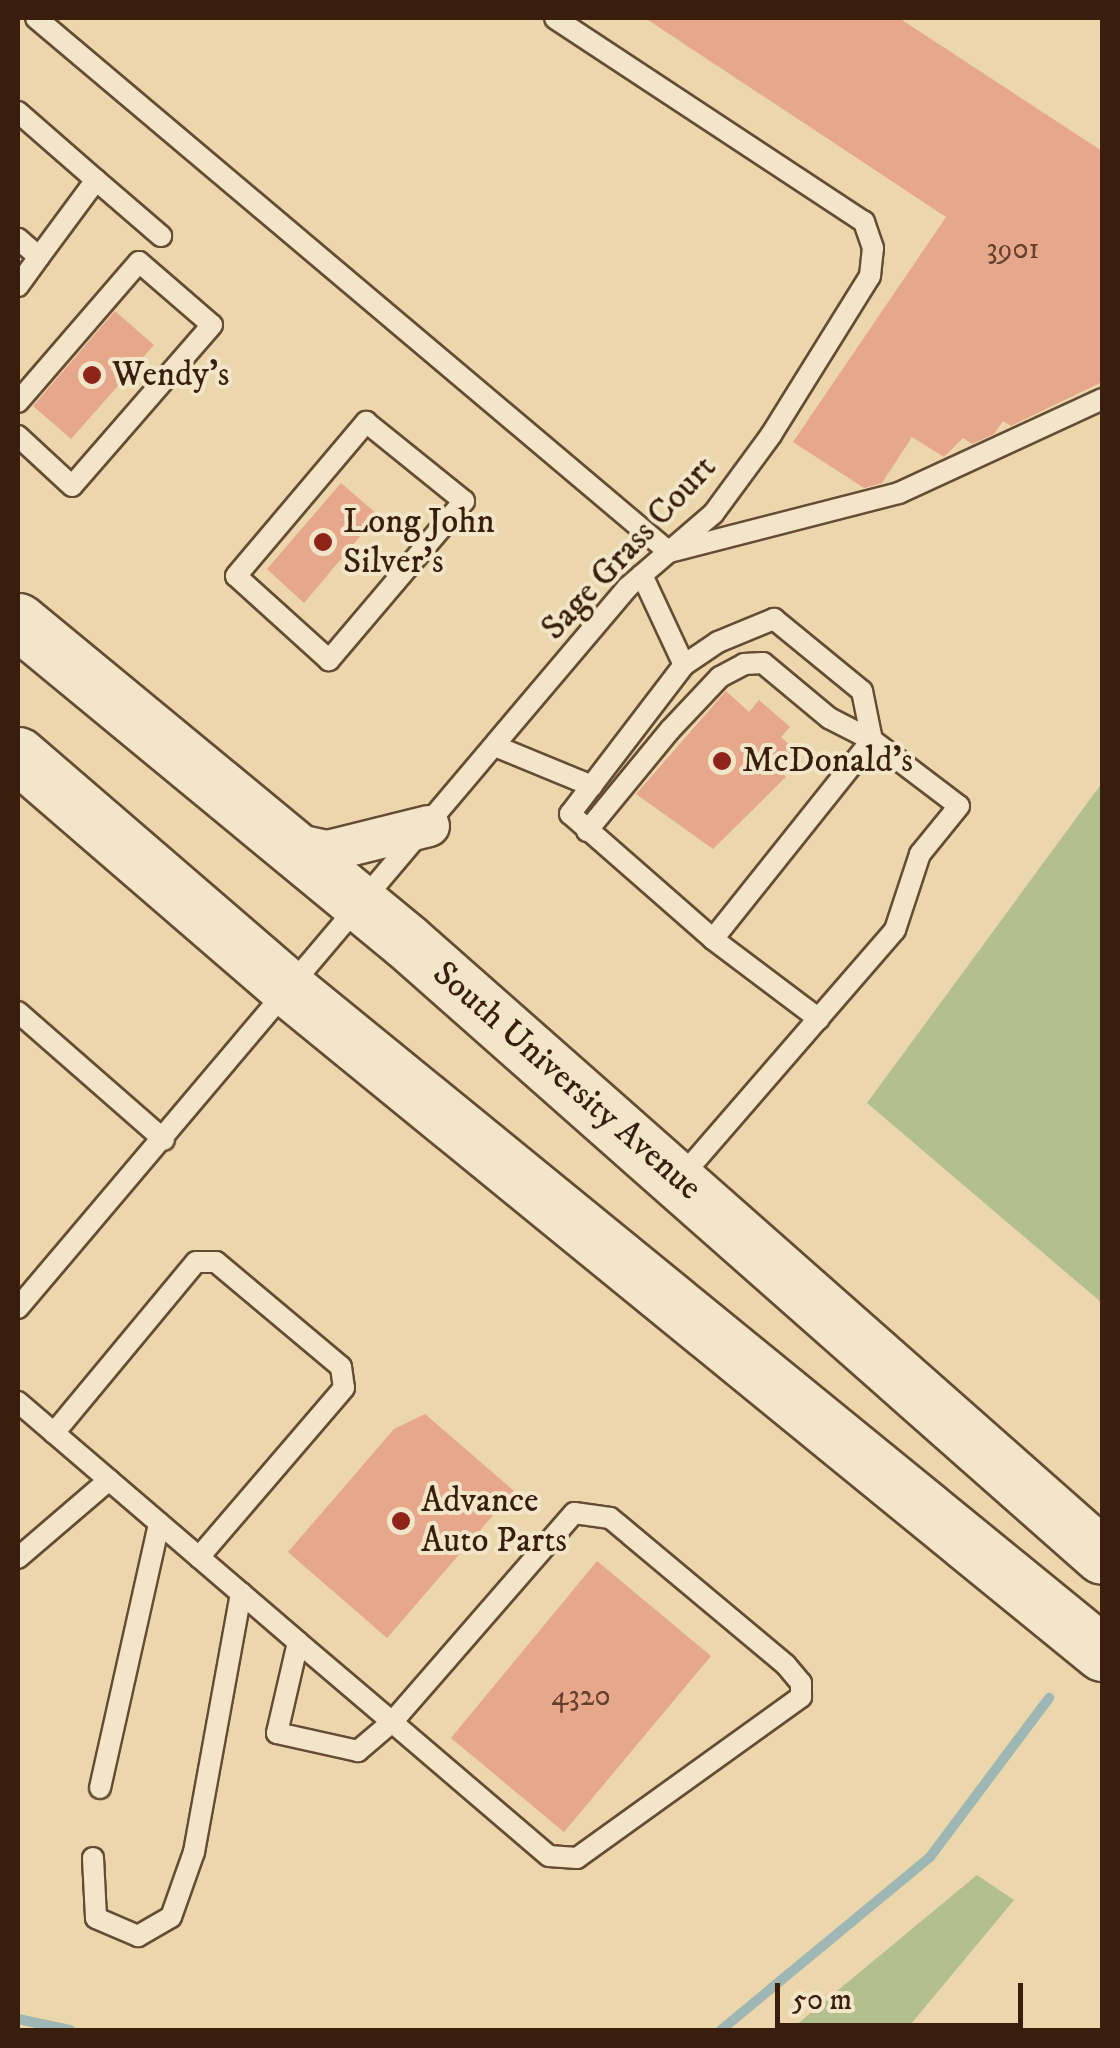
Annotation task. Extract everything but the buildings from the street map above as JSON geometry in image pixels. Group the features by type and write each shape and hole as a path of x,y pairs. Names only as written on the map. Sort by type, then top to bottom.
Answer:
{"main road":[{"name":"South University Avenue","path":"18,621 364,905 680,1178 1102,1556"},
{"path":"18,754 291,991 960,1534 1102,1654"}],"street":[{"path":"289,843 328,851 429,826"}],"lane":[{"path":"36,18 669,552 899,493 1102,400"},
{"name":"Sage Grass Court","path":"22,1294 164,1140 642,575 713,514 772,436 870,276 873,248 864,222 556,18"},
{"path":"18,112 161,236"},
{"path":"18,286 96,180"},
{"path":"18,239 38,258"},
{"path":"18,402 138,262 212,325 72,486 18,436"},
{"path":"366,422 464,502 329,660 236,576 366,422"},
{"path":"642,575 684,665"},
{"path":"819,1019 713,939 570,814 684,665 718,642 774,619 862,691 872,740"},
{"path":"587,831 670,730 720,678 744,664 763,663 829,718 872,740 959,806 920,854 895,930 680,1178"},
{"path":"713,939 872,740"},
{"path":"495,746 592,786"},
{"path":"18,1012 164,1140"},
{"path":"54,1432 196,1262 216,1262 341,1368 344,1388 199,1557"},
{"path":"18,1402 108,1480 199,1557 298,1642 392,1722 549,1856 577,1858 801,1698 800,1683 610,1518 574,1513 392,1722 358,1750 276,1732 298,1642"},
{"path":"18,1558 108,1480"},
{"path":"100,1788 159,1523"},
{"path":"93,1858 96,1918 138,1936 172,1918 194,1852 241,1593"}],"green space":[{"path":"1102,783 1102,1303 867,1103"},
{"path":"977,1875 1014,1900 906,2030 790,2030"}],"waterway":[{"path":"721,2030 930,1857 1049,1698"},
{"path":"18,2019 70,2030"}],"place":[{"name":"Wendy's","path":"92,375"},
{"name":"Long John Silver's","path":"323,542"},
{"name":"McDonald's","path":"722,761"},
{"name":"Advance Auto Parts","path":"401,1521"}]}
